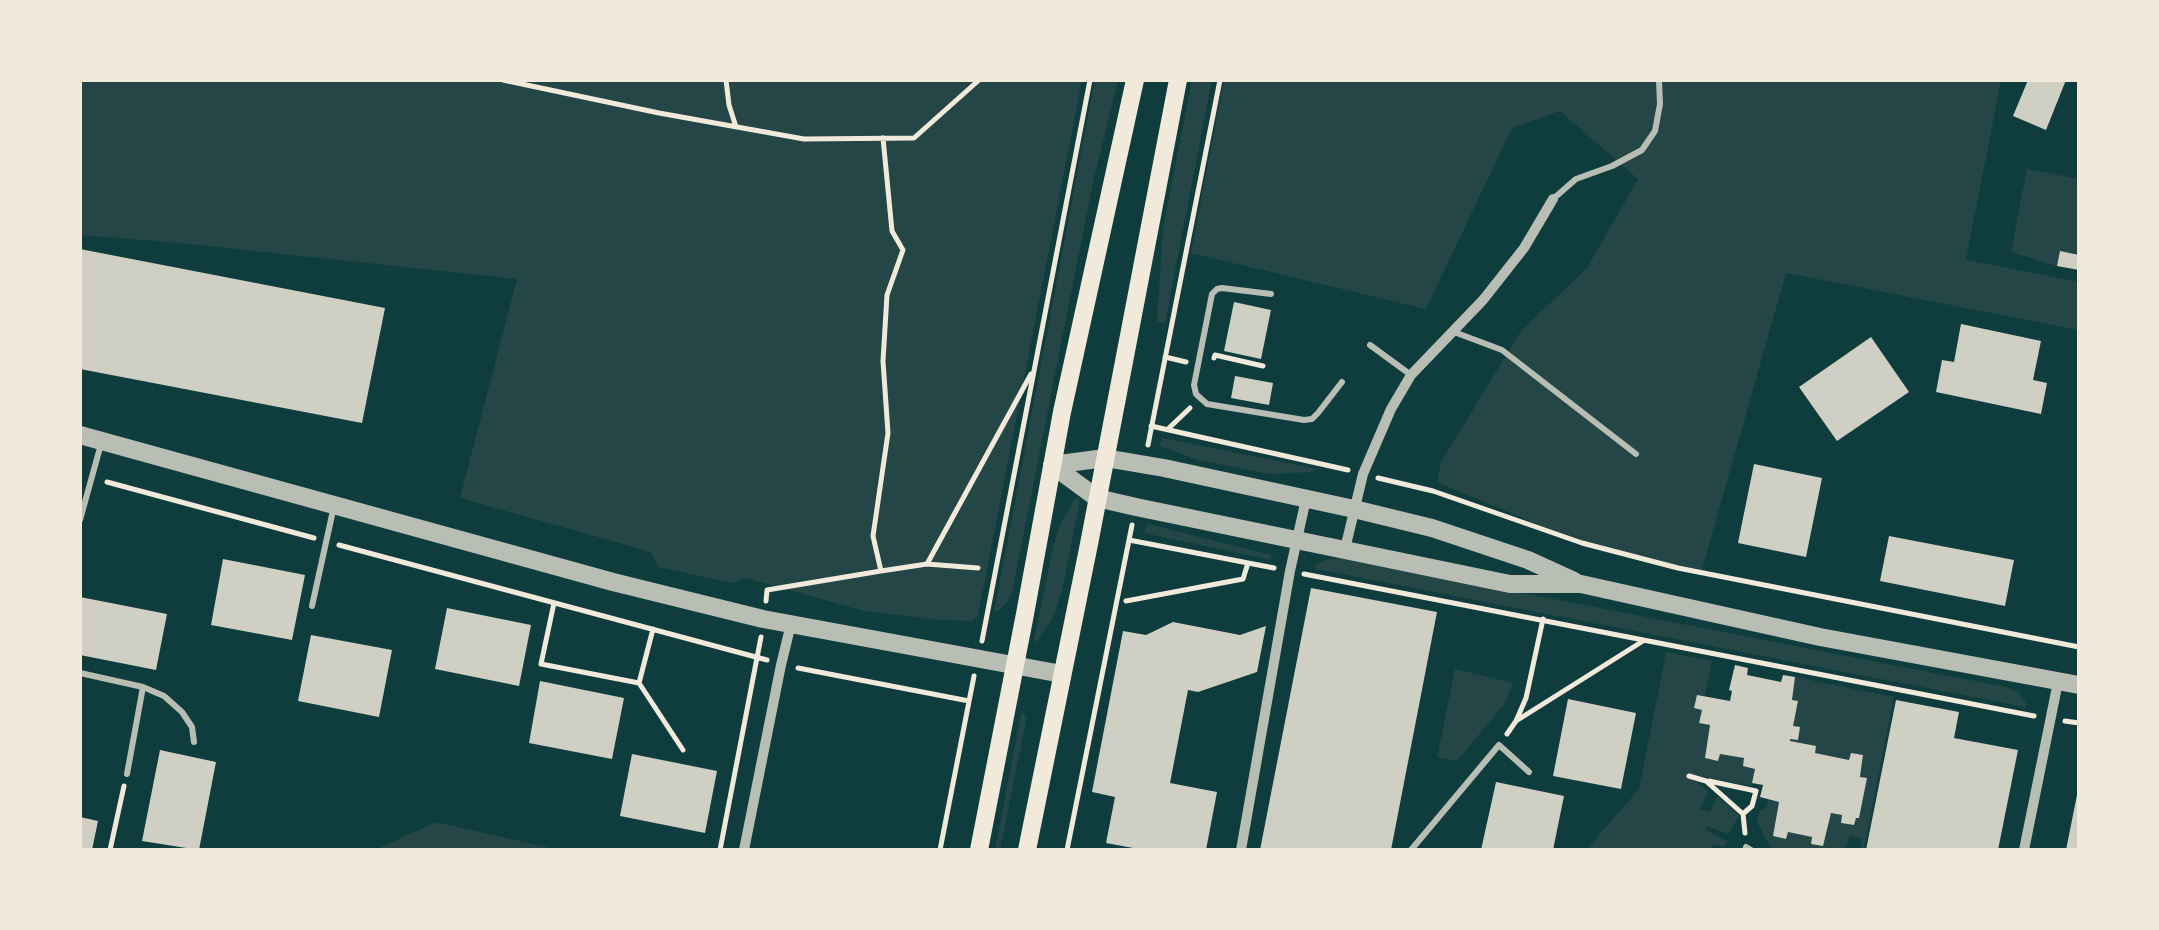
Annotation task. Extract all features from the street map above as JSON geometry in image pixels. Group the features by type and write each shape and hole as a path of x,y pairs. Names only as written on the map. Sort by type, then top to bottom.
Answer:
{"main road":[{"path":"979,850 1052,465 1134,80"},
{"path":"1027,850 1178,80"}],"street":[{"path":"1344,549 1362,474 1410,375 1483,300 1524,248 1553,200"},
{"path":"80,436 613,582 763,619 1062,674"},
{"path":"1052,465 1105,458 1306,499 1432,528 1528,560 1581,584 1820,637 2079,686"},
{"path":"1052,465 1097,498 1136,507 1510,584 1581,584"},
{"path":"1241,850 1306,499"},
{"path":"744,850 792,624"},
{"path":"2024,850 2058,682"}],"lane":[{"path":"1553,200 1576,179 1642,150 1654,131 1660,104 1659,80"},
{"path":"1271,294 1230,288 1216,290 1210,301 1197,364 1196,394 1207,404 1304,420 1318,413 1342,382"},
{"path":"1454,332 1502,350 1636,454"},
{"path":"1370,346 1410,375"},
{"path":"80,520 102,442"},
{"path":"312,606 334,505"},
{"path":"80,673 143,687 164,696 182,712 192,728 194,742"},
{"path":"127,774 143,687"},
{"path":"1412,850 1498,745 1530,772"}],"path":[{"path":"503,80 804,138 914,138 979,80"},
{"path":"726,80 736,126"},
{"path":"940,850 1090,80"},
{"path":"1144,465 1220,80"},
{"path":"881,571 873,536 888,433 882,361 887,295 902,250 892,231 884,138"},
{"path":"1165,357 1212,368 1214,356 1263,366"},
{"path":"927,564 1035,367"},
{"path":"1168,429 1187,411"},
{"path":"1152,426 1434,491 1582,543 1678,568 2079,647"},
{"path":"91,478 781,664 969,700"},
{"path":"1067,850 1136,507"},
{"path":"1129,540 2030,715"},
{"path":"1126,601 1243,579 1248,563"},
{"path":"720,850 759,658 767,590 927,564 978,568"},
{"path":"554,603 541,664 639,683 684,750"},
{"path":"1498,745 1516,721 1526,698 1543,618"},
{"path":"639,683 653,629"},
{"path":"1516,721 1646,639"},
{"path":"2071,722 2079,723"},
{"path":"110,850 127,774"},
{"path":"1689,776 1756,791 1752,806 1743,814"},
{"path":"1706,780 1743,814 1748,848"}],"shaded area":[{"path":"80,80 1082,80 978,616 972,621 939,620 864,611 746,578 732,583 659,567 651,552 460,498 517,279 80,235"},
{"path":"1095,80 1118,80 1093,183 1012,592 1001,609 994,612"},
{"path":"1192,80 1212,80 1165,323 1157,322 1163,228"},
{"path":"1224,80 2001,80 1966,260 2079,282 2079,330 1786,273 1701,573 1582,543 1437,482 1441,462 1521,331 1587,268 1638,179 1560,111 1512,128 1426,309 1191,253"},
{"path":"2027,169 2079,179 2079,270 2011,252"},
{"path":"1162,438 1317,469 1271,474 1198,460 1160,446"},
{"path":"1078,498 1062,591 1054,615 1037,642 1034,640 1053,547 1061,523"},
{"path":"1148,524 1271,555 1271,560 1144,533"},
{"path":"1343,558 2006,687 2018,692 2027,705 1314,566"},
{"path":"1666,652 1712,661 1699,722 1710,725 1705,758 1718,761 1720,754 1744,758 1743,766 1755,769 1752,786 1689,776 1708,791 1700,809 1710,812 1717,796 1739,816 1728,834 1707,826 1706,830 1727,841 1724,847 1713,844 1711,850 1586,850 1639,789"},
{"path":"1455,669 1513,683 1506,702 1457,761 1437,757"},
{"path":"1795,677 1894,697 1864,850 1860,850 1862,838 1850,836 1845,850 1772,850 1757,822 1768,800 1779,802 1774,836 1786,839 1788,832 1812,837 1811,844 1822,846 1831,813 1842,815 1841,823 1853,825 1859,818 1863,755 1851,753 1849,760 1815,753 1802,743 1790,741 1798,740 1800,728 1793,726"},
{"path":"1021,714 1026,721 1000,850 995,850"},
{"path":"436,822 559,850 375,850"}],"building":[{"path":"2028,80 2066,80 2046,130 2013,116"},
{"path":"80,249 385,308 362,423 80,369"},
{"path":"2060,251 2079,255 2079,270 2057,266"},
{"path":"1234,302 1271,310 1261,359 1224,351"},
{"path":"1961,324 2041,341 2033,380 2047,383 2041,414 1936,392 1942,360 1954,362"},
{"path":"1871,337 1909,392 1837,441 1799,387"},
{"path":"1235,376 1273,383 1269,405 1231,398"},
{"path":"1754,464 1822,478 1806,557 1738,543"},
{"path":"1889,536 2014,560 2005,606 1880,581"},
{"path":"223,559 305,575 292,640 211,625"},
{"path":"1311,588 1437,612 1391,850 1260,850"},
{"path":"80,597 167,614 156,670 80,655"},
{"path":"447,608 531,625 519,686 435,669"},
{"path":"1173,622 1240,635 1266,626 1257,672 1198,692 1188,690 1170,783 1217,792 1206,850 1144,850 1106,843 1115,797 1092,792 1123,631 1146,635"},
{"path":"311,635 392,650 379,717 298,701"},
{"path":"1735,665 1748,668 1747,675 1781,682 1783,675 1795,677 1792,700 1798,701 1793,726 1800,727 1798,740 1790,741 1816,746 1815,753 1849,760 1851,753 1863,755 1860,777 1867,778 1859,818 1854,825 1841,823 1842,815 1831,813 1823,846 1811,844 1812,837 1788,832 1786,839 1773,836 1779,802 1760,797 1763,785 1752,783 1755,769 1743,766 1744,758 1720,754 1718,761 1705,758 1710,725 1699,723 1702,710 1694,708 1697,695 1730,701"},
{"path":"540,681 624,698 612,759 529,743"},
{"path":"1568,699 1636,713 1621,789 1553,776"},
{"path":"1896,700 1959,712 1954,738 2018,750 1998,850 1866,850"},
{"path":"160,750 216,762 199,850 142,841"},
{"path":"632,754 717,771 705,833 620,816"},
{"path":"1496,782 1564,796 1553,850 1481,850"},
{"path":"2077,795 2079,850 2066,850"},
{"path":"80,817 98,821 92,850 80,850"}]}
